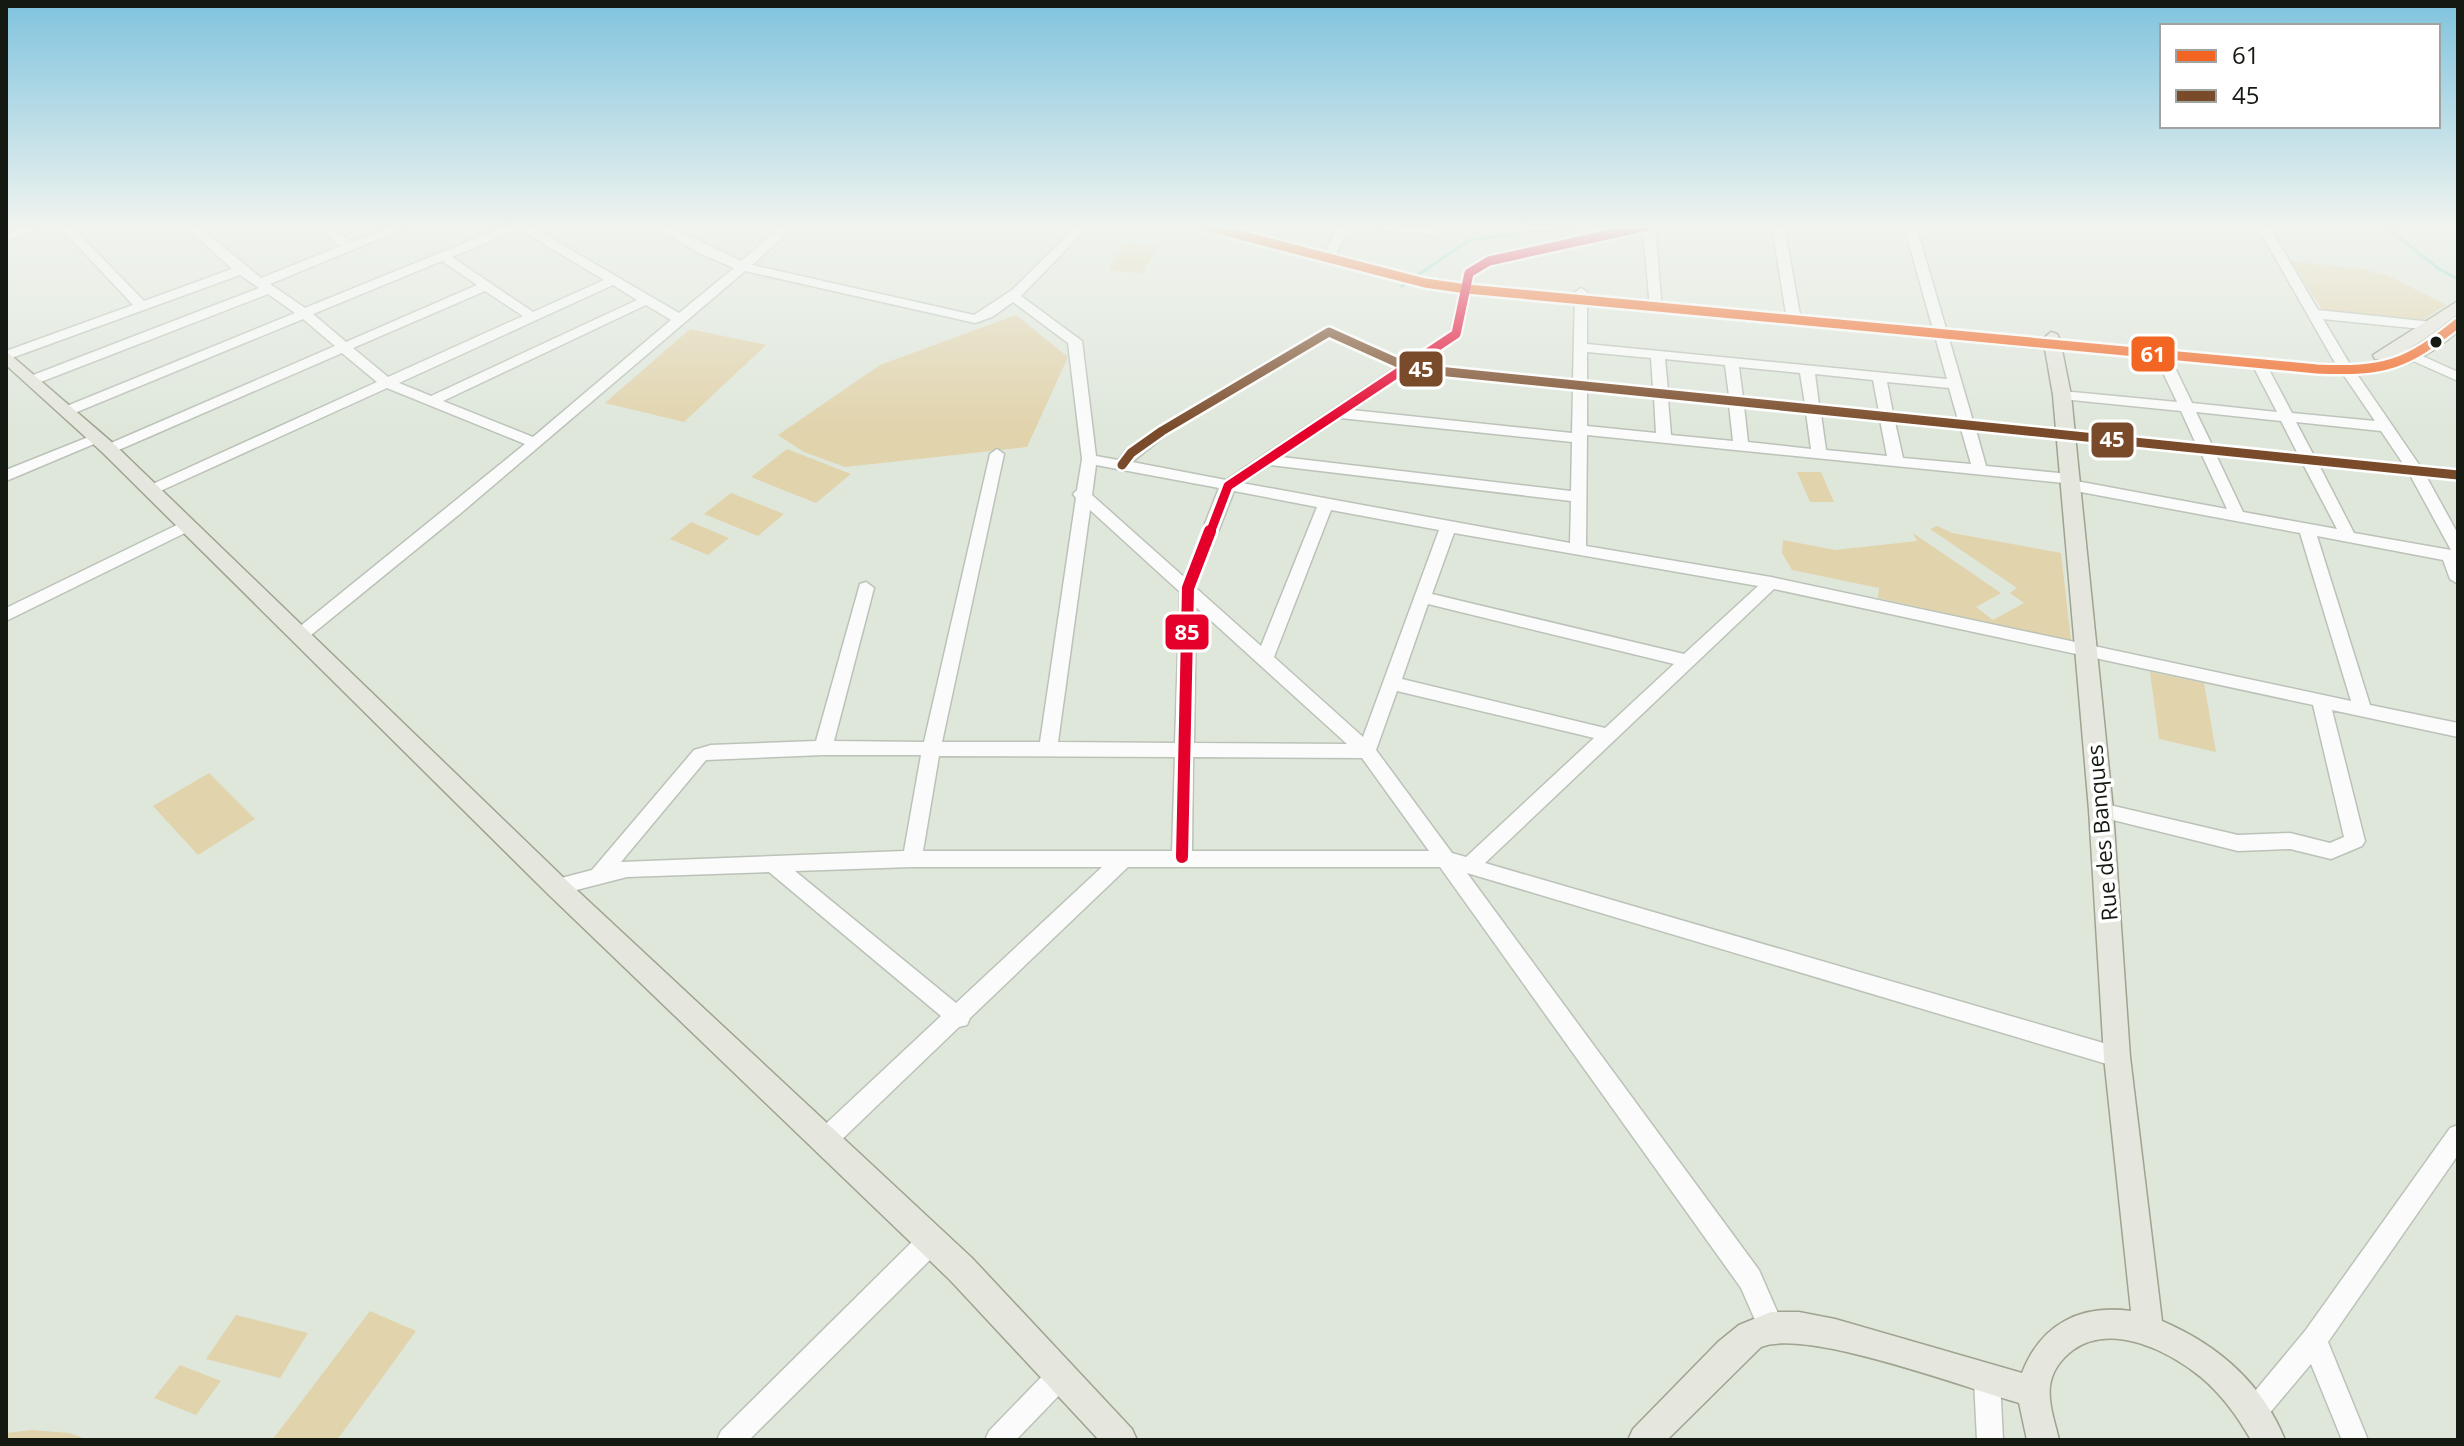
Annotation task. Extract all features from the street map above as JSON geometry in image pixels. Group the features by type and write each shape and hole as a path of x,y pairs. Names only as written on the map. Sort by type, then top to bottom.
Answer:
{"main road":[{"path":"1555,293 2248,361 2385,366 2414,357 2432,331 2458,306"},
{"path":"2345,365 2398,349 2432,331 2458,323"},
{"name":"Rue des Banques","path":"2052,341 2062,395 2101,810 2117,1057 2148,1329"},
{"path":"6,356 102,443 557,887 961,1269 1121,1440"},
{"path":"2043,1440 2034,1392 2044,1356 2069,1332 2105,1323 2148,1329 2206,1361 2254,1412 2269,1440"},
{"path":"1644,1440 1729,1353 1750,1336 1771,1327 1799,1327 1835,1334 2034,1392"}],"street":[{"path":"129,293 141,306"},
{"path":"6,356 176,293"},
{"path":"33,380 246,293"},
{"path":"275,293 304,313 386,383 536,443"},
{"path":"67,411 352,293"},
{"path":"6,476 102,443 345,348 468,293"},
{"path":"496,293 531,316"},
{"path":"151,490 583,293"},
{"path":"633,293 679,319"},
{"path":"299,636 536,443 710,293"},
{"path":"856,293 965,319 983,317 1011,295 1075,341 1089,459 1081,494 1048,748"},
{"path":"1182,857 1187,750 1188,588 1228,486 1456,334 1466,293"},
{"path":"1655,293 1656,304"},
{"path":"1790,293 1794,316"},
{"path":"1928,293 1980,470"},
{"path":"2303,293 2345,365 2416,472 2455,553 2458,579"},
{"path":"1578,549 1581,296"},
{"path":"429,402 645,301"},
{"path":"2315,314 2432,331"},
{"path":"1122,465 1131,453 1162,431 1329,332 1409,368 2458,475"},
{"path":"1581,347 1954,384"},
{"path":"2398,349 2458,377"},
{"path":"2160,351 2211,452 2238,517"},
{"path":"1658,355 1664,439"},
{"path":"2248,361 2287,415 2307,461 2349,538"},
{"path":"1732,363 1741,446"},
{"path":"1807,370 1819,453"},
{"path":"1879,377 1896,462"},
{"path":"2062,395 2387,427"},
{"path":"1338,413 1664,439 1980,470 2070,482 2349,538 2455,553"},
{"path":"912,859 931,749 997,454"},
{"path":"1089,459 1448,527 1771,583 2458,730"},
{"path":"1268,460 1579,497"},
{"path":"1081,494 1367,751 1750,1279 1771,1327"},
{"path":"1265,658 1326,504"},
{"path":"6,615 187,525"},
{"path":"1367,751 1448,527"},
{"path":"2307,530 2363,711"},
{"path":"1470,865 1771,583"},
{"path":"823,748 866,588"},
{"path":"1422,597 1687,661"},
{"path":"1390,683 1608,735"},
{"path":"2101,810 2238,843 2290,841 2331,851 2345,848 2355,841 2321,702"},
{"path":"600,874 700,755 823,748 1367,751"},
{"path":"557,887 627,869 912,859 1446,859 2117,1057"},
{"path":"825,1140 959,1018 1122,860"},
{"path":"774,865 959,1018"},
{"path":"2254,1412 2314,1340 2458,1138"},
{"path":"730,1440 930,1242"},
{"path":"2314,1340 2355,1440"},
{"path":"998,1440 1060,1376"},
{"path":"1987,1380 1990,1440"}],"shaded area":[{"path":"2312,293 2423,293 2446,305 2420,322 2323,311"},
{"path":"1016,315 1068,357 1027,447 845,467 804,452 778,435 880,365"},
{"path":"690,329 766,345 684,422 605,403"},
{"path":"787,449 851,474 816,503 751,477"},
{"path":"1797,472 1821,472 1834,502 1810,502"},
{"path":"731,493 784,514 758,536 704,514"},
{"path":"691,522 729,538 708,555 670,539"},
{"path":"1937,526 1952,533 2061,553 2071,641 1878,598 1879,588 1792,570 1782,553 1783,540 1835,550 1917,541 1913,533 2001,593 1976,607 1993,620 2024,603 2010,593 2017,588 1930,529"},
{"path":"2150,672 2204,683 2216,752 2159,739"},
{"path":"209,773 255,819 198,855 153,806"},
{"path":"370,1311 416,1331 337,1440 273,1439"},
{"path":"236,1315 308,1333 280,1378 206,1359"},
{"path":"180,1365 221,1381 196,1415 154,1398"},
{"path":"32,1430 69,1433 89,1440 6,1440 6,1433"}],"transit line":[{"name":"85","path":"1182,857 1188,588 1228,486 1456,334 1465,293"},
{"name":"61","path":"1515,293 2317,369 2357,370 2396,364 2420,354 2458,323"},
{"name":"45","path":"1122,465 1131,453 1162,431 1329,332 1409,368 2458,475"}]}
